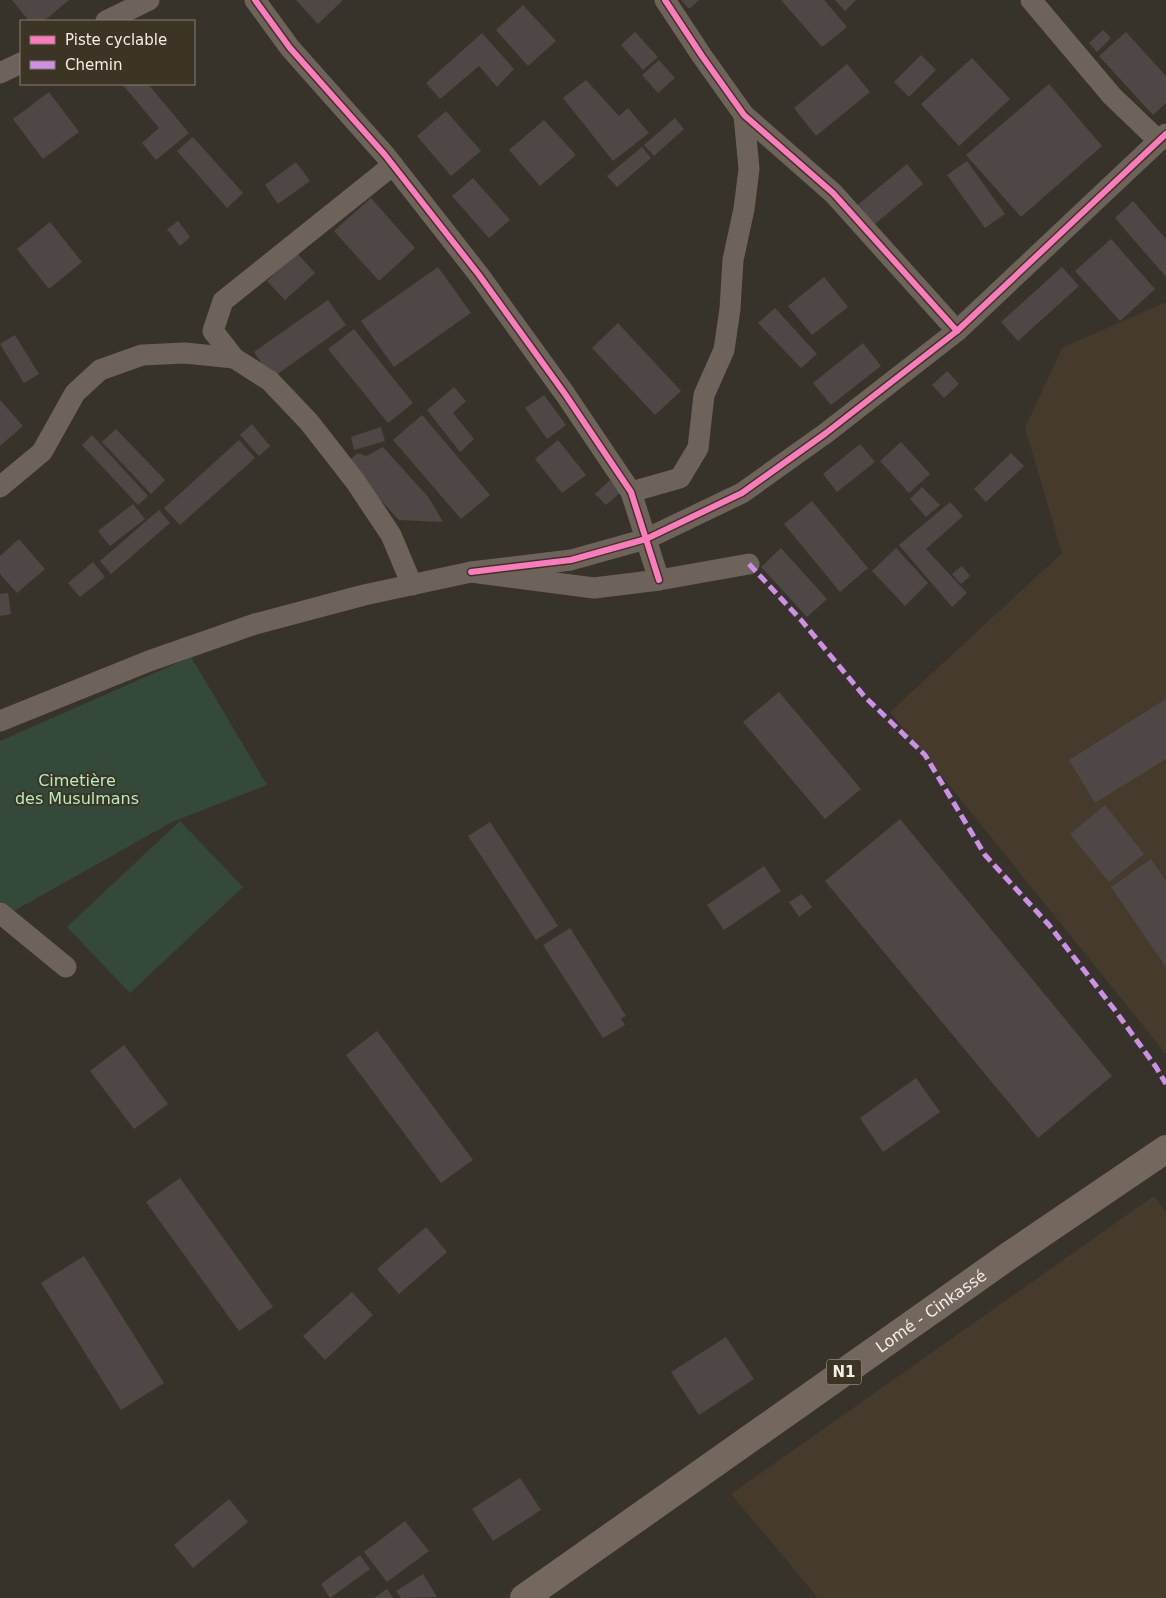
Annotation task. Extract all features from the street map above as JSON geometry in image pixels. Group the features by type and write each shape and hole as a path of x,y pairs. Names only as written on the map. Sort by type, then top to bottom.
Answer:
{"highway":[{"name":"Lomé - Cinkassé","path":"524,1598 1002,1261 1166,1149"}],"street":[{"path":"108,20 149,0"},
{"path":"255,0 290,48 393,165 478,275 566,394 631,492 659,580"},
{"path":"665,0 744,114 833,193 957,331"},
{"path":"0,721 149,661 255,624 412,584 471,572 571,560 646,539 742,493 826,433 957,331 1163,137 1112,96 1031,0"},
{"path":"0,73 20,63"},
{"path":"631,492 680,478 698,448 704,395 724,350 730,309 733,260 744,209 749,168 744,114"},
{"path":"393,165 223,301 213,331 234,358 270,381 309,422 356,481 392,535 412,584"},
{"path":"0,487 42,452 75,393 100,370 142,355 185,353 234,358"},
{"path":"471,572 594,588 659,580 749,564"},
{"path":"0,913 66,967"}],"shaded area":[{"path":"1166,302 1166,1054 890,712 1062,553 1025,428 1062,348"},
{"path":"1154,1196 1166,1212 1166,1598 818,1598 731,1494"}],"green space":[{"name":"Cimetière des Musulmans","path":"191,657 267,785 172,822 12,912 0,901 0,741"},
{"path":"180,821 243,887 130,993 67,927"}],"building":[{"path":"12,0 69,0 45,20 28,20"},
{"path":"296,0 343,0 318,24"},
{"path":"681,0 699,0 689,9"},
{"path":"781,0 824,0 847,27 822,47"},
{"path":"835,0 856,0 845,11"},
{"path":"523,5 556,41 528,66 496,30"},
{"path":"1103,30 1111,38 1097,52 1089,43"},
{"path":"635,32 658,57 643,70 621,45"},
{"path":"1126,32 1166,76 1166,103 1153,115 1099,56"},
{"path":"482,33 514,69 497,87 479,66 440,99 426,83"},
{"path":"921,55 936,70 909,97 894,82"},
{"path":"972,58 1010,99 959,146 921,104"},
{"path":"659,60 675,78 658,93 642,75"},
{"path":"847,64 870,92 816,136 794,108"},
{"path":"586,80 619,116 628,108 649,133 613,161 563,98"},
{"path":"1049,84 1102,146 1021,217 966,155"},
{"path":"123,85 149,85 189,133 156,160 142,143 159,128"},
{"path":"49,92 79,132 43,159 13,119"},
{"path":"446,111 481,151 451,176 417,136"},
{"path":"675,118 684,129 654,156 644,145"},
{"path":"544,120 576,155 540,186 509,150"},
{"path":"193,137 243,193 227,208 177,151"},
{"path":"642,147 651,158 617,187 607,176"},
{"path":"967,161 1005,214 985,228 947,175"},
{"path":"296,162 310,181 278,204 265,185"},
{"path":"907,164 923,184 870,228 854,208"},
{"path":"473,178 510,220 489,238 452,196"},
{"path":"371,198 415,248 379,281 334,231"},
{"path":"1133,201 1166,239 1166,277 1115,218"},
{"path":"178,221 190,237 180,246 167,229"},
{"path":"50,222 82,262 49,289 17,249"},
{"path":"1111,239 1155,289 1120,321 1075,271"},
{"path":"297,253 315,273 285,300 267,281"},
{"path":"438,267 471,313 394,367 361,321"},
{"path":"1062,267 1079,286 1018,341 1001,322"},
{"path":"824,277 848,307 812,335 788,306"},
{"path":"328,300 346,325 272,378 254,352"},
{"path":"775,308 817,354 801,368 758,323"},
{"path":"618,323 681,391 655,415 592,348"},
{"path":"354,329 413,403 388,423 328,349"},
{"path":"15,335 39,374 24,383 0,344"},
{"path":"863,343 881,366 831,405 813,383"},
{"path":"947,371 959,384 944,398 932,385"},
{"path":"454,387 466,401 453,413 474,439 460,452 427,410"},
{"path":"544,395 566,425 547,439 525,408"},
{"path":"0,400 23,426 0,446"},
{"path":"422,415 490,495 461,519 393,440"},
{"path":"252,424 270,446 259,456 240,435"},
{"path":"381,427 385,441 354,450 351,437"},
{"path":"116,429 165,480 151,494 102,442"},
{"path":"92,435 148,496 138,505 82,445"},
{"path":"239,440 255,458 180,525 164,508"},
{"path":"558,440 586,475 562,493 535,459"},
{"path":"901,442 930,474 909,493 880,461"},
{"path":"860,444 875,462 837,492 823,474"},
{"path":"383,447 429,498 443,522 399,520 346,463 358,453 366,456"},
{"path":"1011,453 1024,466 986,502 974,489"},
{"path":"610,480 621,492 606,505 595,494"},
{"path":"922,487 940,505 926,517 910,499"},
{"path":"812,501 868,568 840,592 784,524"},
{"path":"950,502 963,516 926,549 967,593 952,607 899,545"},
{"path":"133,504 145,519 110,546 98,531"},
{"path":"159,510 170,523 111,574 100,561"},
{"path":"19,539 45,569 17,593 0,574 0,556"},
{"path":"781,548 827,599 807,617 761,567"},
{"path":"896,548 928,583 905,606 872,571"},
{"path":"93,562 105,577 80,597 68,583"},
{"path":"962,566 970,576 961,584 952,574"},
{"path":"8,593 11,614 0,616 0,594"},
{"path":"779,692 861,789 825,819 743,722"},
{"path":"1166,699 1166,759 1095,803 1069,760"},
{"path":"1105,805 1144,854 1109,882 1070,834"},
{"path":"900,819 1112,1076 1038,1138 825,881"},
{"path":"490,822 558,926 536,940 468,836"},
{"path":"1151,859 1166,881 1166,967 1111,887"},
{"path":"764,866 781,891 724,930 707,905"},
{"path":"802,894 812,907 799,917 789,902"},
{"path":"570,928 626,1016 621,1019 625,1025 603,1038 543,945"},
{"path":"377,1031 473,1160 441,1183 346,1055"},
{"path":"124,1045 168,1104 134,1129 90,1071"},
{"path":"916,1078 940,1112 883,1152 860,1118"},
{"path":"180,1178 273,1307 239,1331 146,1202"},
{"path":"426,1227 447,1252 399,1294 377,1269"},
{"path":"84,1256 164,1383 121,1410 41,1283"},
{"path":"352,1292 373,1315 325,1360 303,1336"},
{"path":"726,1337 754,1379 699,1415 671,1372"},
{"path":"520,1478 541,1510 493,1541 472,1509"},
{"path":"229,1499 248,1522 193,1568 174,1545"},
{"path":"405,1521 429,1551 387,1582 364,1552"},
{"path":"360,1555 370,1569 330,1598 321,1584"},
{"path":"423,1574 437,1597 401,1598 396,1591"},
{"path":"387,1589 393,1598 374,1598"}],"marked path":[{"path":"749,564 801,620 864,696 925,755 985,855 1049,925 1114,1009 1166,1084"}],"cycle path":[{"path":"255,0 290,48 385,155 479,275 565,394 631,492 659,580"},
{"path":"665,0 744,115 833,193 957,331"},
{"path":"471,572 571,560 646,539 742,493 826,433 957,331 1166,134"}]}
